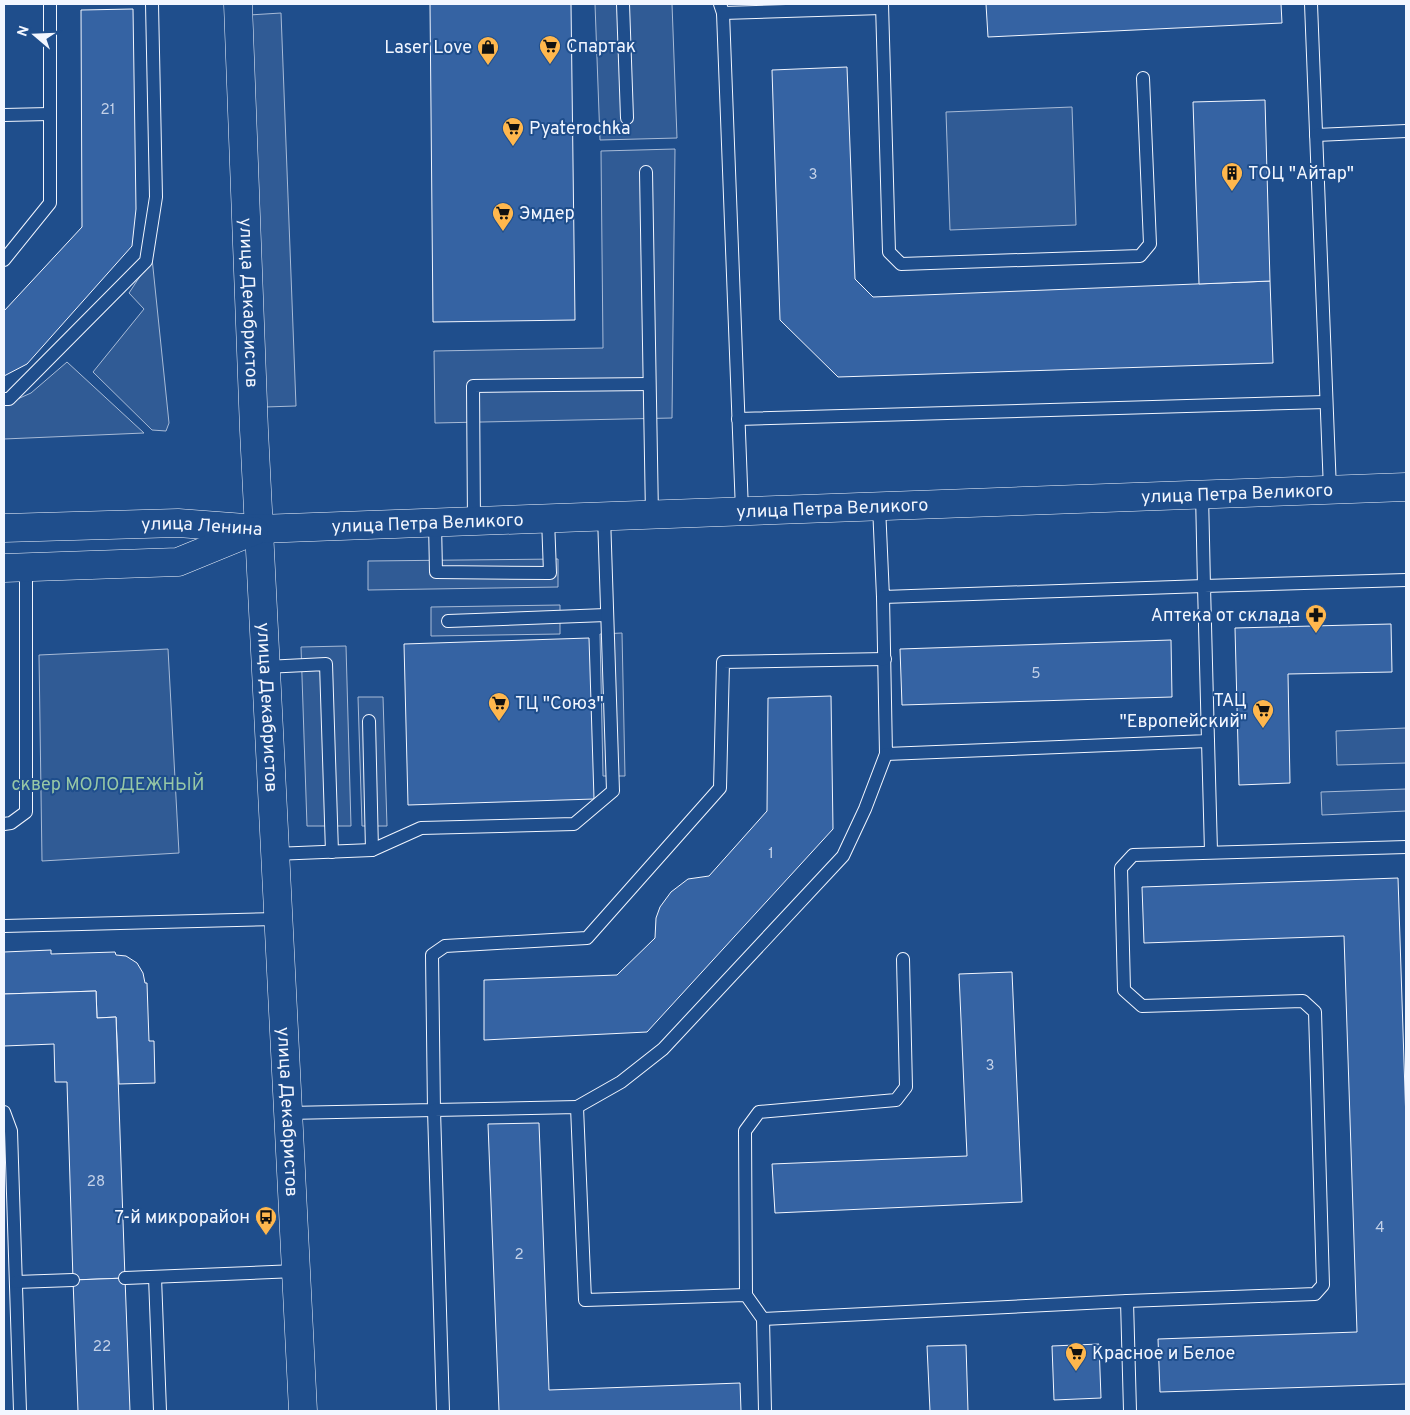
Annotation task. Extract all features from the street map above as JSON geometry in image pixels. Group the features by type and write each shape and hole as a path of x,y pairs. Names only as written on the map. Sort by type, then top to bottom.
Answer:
{"main road":[{"name":"улица Декабристов","path":"238,4 265,667 302,1411"},
{"name":"улица Петра Великого","path":"259,529 1406,487"},
{"name":"улица Ленина","path":"4,528 178,523 259,529"},
{"name":"улица Ленина","path":"15,568 178,562 259,529"}],"lane":[{"path":"4,260 50,203 50,4"},
{"path":"4,399 9,399 146,261 156,197 152,4"},
{"path":"623,4 627,118"},
{"path":"1311,4 1330,490"},
{"path":"742,511 722,8 882,6 889,252 901,264 1140,256 1150,244 1143,78"},
{"path":"4,115 49,114"},
{"path":"1316,135 1406,131"},
{"path":"646,172 652,515"},
{"path":"474,521 473,386 649,384"},
{"path":"738,419 1326,402"},
{"path":"1202,494 1211,851"},
{"path":"288,1113 577,1107 621,1082 663,1049 843,856 865,809 886,754 885,659 879,506"},
{"path":"274,854 372,850 421,828 574,824 613,791 604,516"},
{"path":"435,523 436,572 550,573 548,519"},
{"path":"4,824 11,823 26,812 15,568"},
{"path":"883,597 1406,580"},
{"path":"448,621 606,615"},
{"path":"443,1411 434,1110 432,955 445,946 587,938 720,788 723,662 885,659"},
{"path":"265,667 326,664 332,852"},
{"path":"369,721 372,850"},
{"path":"886,754 1208,741"},
{"path":"763,1320 1127,1301 1315,1294 1323,1285 1315,1012 1303,1001 1142,1006 1124,990 1122,868 1133,855 1211,851 1406,847"},
{"path":"4,926 278,918"},
{"path":"765,1411 763,1320 746,1294 745,1131 759,1112 896,1100 906,1087 903,959"},
{"path":"577,1107 585,1300 746,1294"},
{"path":"4,1112 11,1131 20,1411"},
{"path":"125,1278 296,1271"},
{"path":"155,1277 160,1411"},
{"path":"16,1282 73,1280"},
{"path":"1127,1301 1130,1411"}],"shaded area":[{"path":"595,4 672,4 677,138 600,140"},
{"path":"281,13 296,406 265,407 249,15"},
{"path":"1072,107 1076,225 950,230 946,112"},
{"path":"675,149 672,418 435,423 434,351 603,348 601,151"},
{"path":"152,258 169,423 166,431 152,430 93,372 144,309 129,293"},
{"path":"67,362 144,433 4,439 4,405 31,393"},
{"path":"558,559 558,587 368,590 368,561"},
{"path":"560,605 560,634 431,636 431,607"},
{"path":"622,633 625,776 603,776 600,634"},
{"path":"346,646 351,826 307,826 301,647"},
{"name":"сквер МОЛОДЕЖНЫЙ","path":"168,649 179,853 42,861 39,655"},
{"path":"358,697 383,697 387,826 362,826"},
{"path":"1406,728 1406,763 1337,765 1336,731"},
{"path":"1406,789 1406,811 1322,815 1321,792"}],"building":[{"name":"Эмдер","path":"430,4 571,4 575,320 433,322"},
{"path":"986,4 1281,4 1282,23 988,37"},
{"path":"133,9 136,209 132,246 27,364 4,376 4,311 82,227 81,10"},
{"path":"847,67 855,279 873,297 1270,281 1273,363 838,377 780,320 772,70"},
{"name":"ТОЦ \"Айтар\"","path":"1265,100 1270,281 1199,284 1193,102"},
{"name":"ТАЦ \"Европейский\"","path":"1391,624 1392,672 1288,674 1290,783 1239,785 1235,628"},
{"name":"ТЦ \"Союз\"","path":"589,638 594,799 408,805 404,644"},
{"path":"1171,640 1172,697 902,705 900,649"},
{"path":"831,696 833,829 647,1032 484,1040 484,980 617,975 655,938 656,918 660,907 671,892 688,879 709,876 767,811 768,698"},
{"path":"1398,878 1406,1122 1406,1384 1160,1392 1158,1339 1357,1332 1344,936 1144,943 1142,887"},
{"path":"51,950 51,954 115,952 116,955 126,956 137,963 143,973 145,983 147,983 149,1041 154,1041 155,1083 119,1084 116,1017 97,1018 96,991 4,994 4,952"},
{"path":"1012,972 1022,1202 775,1213 772,1164 967,1156 959,974"},
{"path":"96,991 97,1018 116,1017 125,1278 73,1280 67,1082 55,1082 54,1044 4,1046 4,994"},
{"path":"539,1123 549,1390 740,1383 741,1411 499,1411 488,1124"},
{"path":"125,1278 130,1411 78,1411 73,1280"},
{"name":"Красное и Белое","path":"1099,1344 1101,1398 1054,1400 1052,1346"},
{"path":"966,1345 968,1411 930,1411 927,1346"}],"place":[{"name":"Спартак","path":"550,65"},
{"name":"Laser Love","path":"488,66"},
{"name":"Pyaterochka","path":"513,147"},
{"name":"ТОЦ \"Айтар\"","path":"1232,192"},
{"name":"Эмдер","path":"503,232"},
{"name":"Аптека от склада","path":"1316,634"},
{"name":"ТЦ \"Союз\"","path":"499,722"},
{"name":"ТАЦ \"Европейский\"","path":"1263,729"},
{"name":"7-й микрорайон","path":"266,1236"},
{"name":"Красное и Белое","path":"1076,1372"}]}
